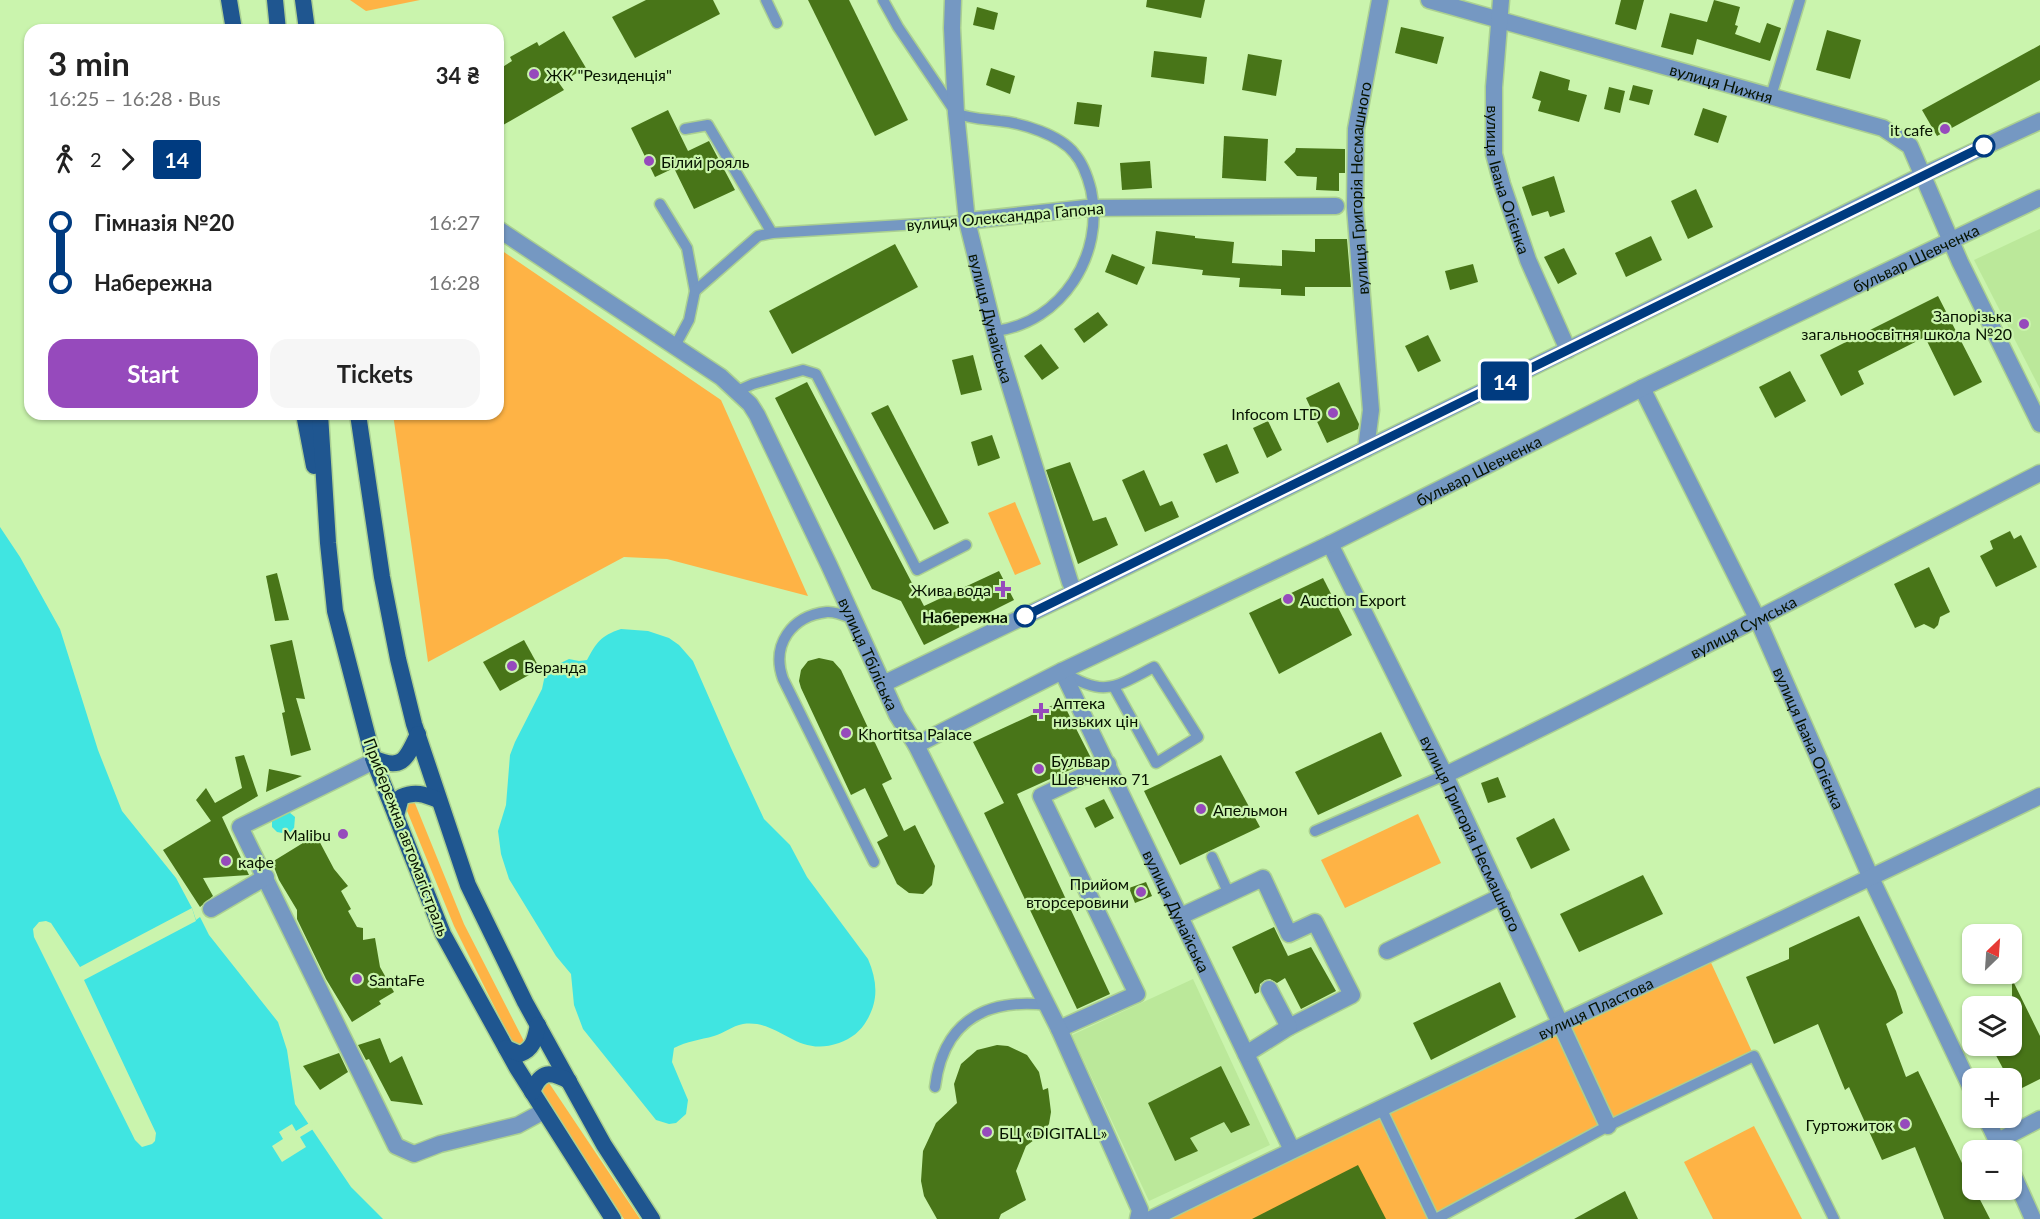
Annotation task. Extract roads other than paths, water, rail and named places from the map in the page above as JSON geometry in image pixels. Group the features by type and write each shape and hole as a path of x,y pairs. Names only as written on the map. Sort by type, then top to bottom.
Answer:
{"main road":[{"path":"229,0 233,24"},
{"path":"275,0 277,24"},
{"path":"303,0 306,24"},
{"path":"305,420 328,543"},
{"name":"Прибережна автомагістраль","path":"320,420 335,611 373,759 443,934 532,1092 613,1219"},
{"path":"359,420 382,577 398,660 438,800 468,885 569,1082 604,1144 652,1219"},
{"path":"373,759 394,765 402,762 410,753 418,734"},
{"path":"396,816 401,797 410,793 420,793 438,800"},
{"path":"506,1048 520,1054 527,1052 535,1040 538,1025"},
{"path":"532,1092 538,1079 545,1074 551,1073 569,1082"}],"street":[{"name":"вулиця Дунайська","path":"953,0 956,113 967,221 1000,354 1075,592"},
{"name":"вулиця Григорія Несмашного","path":"1366,449 1371,410 1355,207 1356,129 1380,0"},
{"name":"вулиця Нижня","path":"1429,0 1883,128 1910,146 1960,262 2040,424"},
{"name":"вулиця Івана Огієнка","path":"1501,0 1494,87 1494,154 1528,260 1568,350"},
{"path":"883,684 1921,176 2040,120"},
{"name":"бульвар Шевченка","path":"916,745 1062,671 1330,544 1642,388 2040,198"},
{"name":"вулиця Олександра Гапона","path":"967,221 1094,208 1336,206"},
{"name":"вулиця Тбіліська","path":"504,232 721,377 737,391 757,415 897,715 916,745 1059,1029 1143,1216"},
{"name":"вулиця Івана Огієнка","path":"1642,388 1757,618 1871,878 1962,1069"},
{"name":"вулиця Сумська","path":"1445,775 1594,704 2040,473"},
{"name":"вулиця Григорія Несмашного","path":"1330,544 1445,775 1608,1126"},
{"name":"вулиця Дунайська","path":"1062,671 1292,1150"},
{"path":"373,759 240,827 396,1146 414,1154 440,1144 518,1125 544,1111"},
{"path":"1059,1029 1137,994 1041,796 1108,764"},
{"name":"вулиця Пластова","path":"1143,1216 1292,1150 1560,1025 2040,796"},
{"path":"212,909 266,877"},
{"path":"1181,916 1263,878 1289,934 1315,922 1352,995 1288,1027 1246,1054"},
{"path":"1387,951 1502,896"},
{"path":"1269,989 1288,1027"},
{"path":"2009,1140 2040,1119"},
{"path":"2022,1194 2033,1219"}],"lane":[{"path":"766,0 777,23"},
{"path":"883,0 898,27 956,113 982,120 1016,123 1047,134 1074,152 1089,184 1094,208 1092,237 1088,255 1071,286 1059,300 1037,315 1006,330 995,331"},
{"path":"1771,96 1800,0"},
{"path":"685,129 708,125 772,233"},
{"path":"660,204 687,248 695,291 689,320 675,346"},
{"name":"вулиця Олександра Гапона","path":"695,291 758,236 772,233 967,221"},
{"path":"737,391 753,384 803,370 816,374 917,570 966,545"},
{"path":"854,619 828,612 798,622 784,638 778,658 783,679 874,862"},
{"path":"1062,671 1082,684 1114,687 1155,667 1198,737 1156,763 1114,687"},
{"path":"1315,831 1445,775"},
{"path":"1212,857 1229,894"},
{"path":"935,1087 937,1071 945,1050 957,1031 969,1021 995,1007 1010,1004 1047,1005"},
{"path":"1381,1108 1435,1219 1608,1126 1754,1056 1834,1219"}],"water":[{"path":"0,527 20,557 60,629 98,750 122,811 176,878 196,920 200,917 209,935 278,1022 287,1050 295,1104 351,1187 383,1219 0,1219"},
{"path":"621,629 648,631 669,638 679,645 693,661 764,819 790,845 807,877 868,959 875,982 875,997 867,1020 855,1034 839,1043 811,1046 768,1027 743,1024 714,1036 674,1048 672,1062 688,1100 686,1114 676,1123 669,1124 656,1120 583,1029 574,1005 571,974 556,956 509,879 501,854 498,831 506,805 510,755 542,689 546,670 569,659 587,660 600,640"},
{"path":"289,812 295,817 294,829 288,834 277,832 272,827 272,819"}],"place":[{"name":"ЖК \"Резиденція\"","path":"534,74"},
{"name":"it cafe","path":"1945,129"},
{"name":"Білий рояль","path":"649,161"},
{"name":"Запорізька загальноосвітня школа №20","path":"2024,324"},
{"name":"Infocom LTD","path":"1333,413"},
{"name":"Жива вода","path":"1003,589"},
{"name":"Auction Export","path":"1288,599"},
{"name":"Набережна","path":"1025,616"},
{"name":"Веранда","path":"512,666"},
{"name":"Аптека низьких цін","path":"1041,711"},
{"name":"Khortitsa Palace","path":"846,733"},
{"name":"Бульвар Шевченко 71","path":"1039,769"},
{"name":"Апельмон","path":"1201,809"},
{"name":"Malibu","path":"343,834"},
{"name":"кафе","path":"226,861"},
{"name":"Прийом вторсеровини","path":"1141,892"},
{"name":"SantaFe","path":"357,979"},
{"name":"Гуртожиток","path":"1905,1124"},
{"name":"БЦ «DIGITALL»","path":"987,1132"}]}
